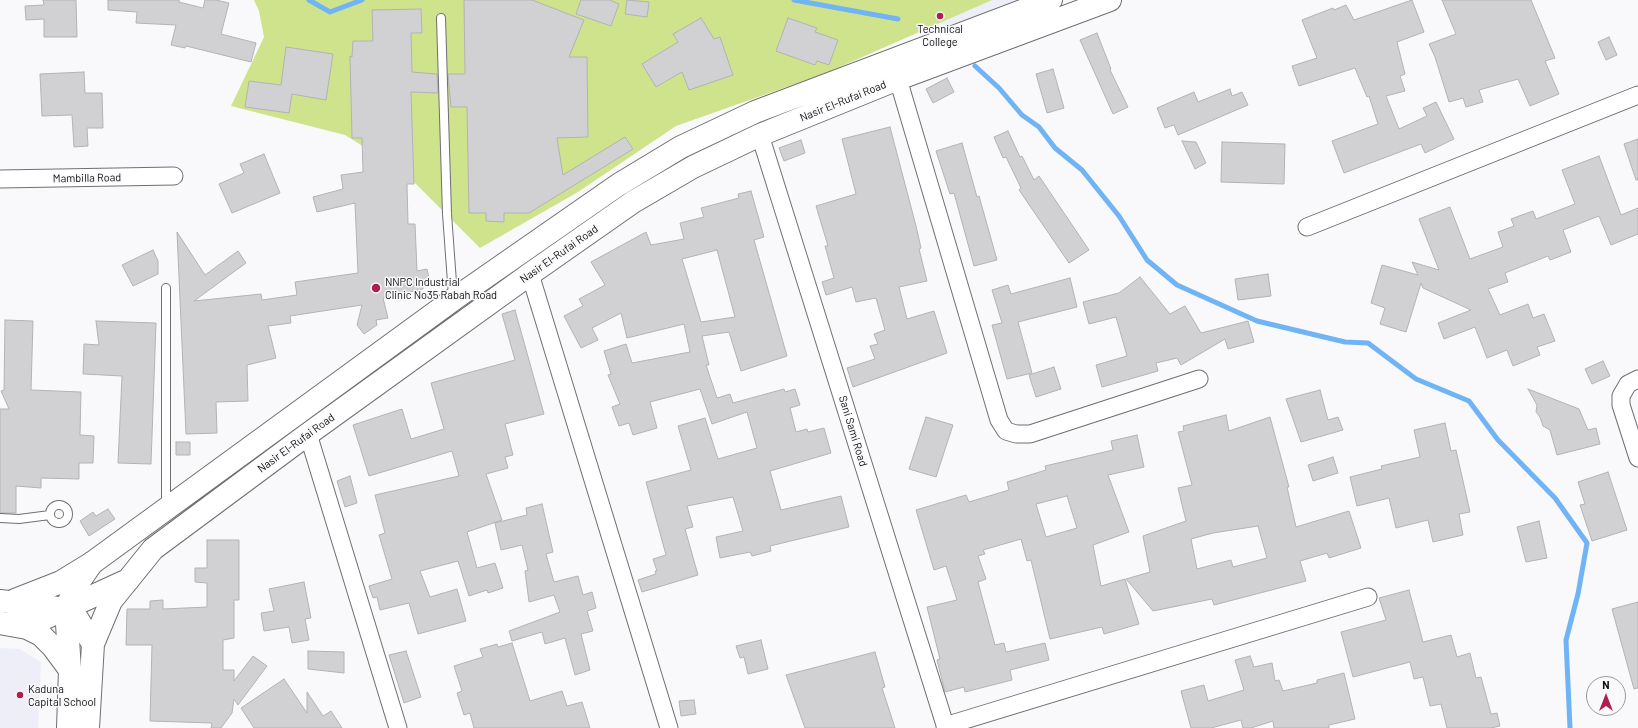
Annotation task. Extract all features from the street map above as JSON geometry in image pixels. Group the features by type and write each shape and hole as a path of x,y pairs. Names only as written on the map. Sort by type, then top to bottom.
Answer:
{"main road":[{"name":"Nasir El-Rufai Road","path":"68,728 70,670 66,609 74,589 92,563 166,508 454,299 618,185 681,147 755,112 1051,0"},
{"name":"Nasir El-Rufai Road","path":"4,623 43,619 128,580 153,549 308,434 530,274 633,202 693,167 760,135 1074,6 1110,0"},
{"path":"5,601 60,582 92,563"},
{"path":"88,728 93,644 110,601 128,580"},
{"path":"5,601 66,609 77,618 93,644"},
{"path":"4,623 27,628 41,636 53,647 70,670"}],"street":[{"path":"898,79 999,420 1006,430 1016,434 1030,434 1199,379"},
{"path":"1307,228 1638,95"},
{"name":"Sani Sami Road","path":"760,135 945,727"},
{"name":"Mambilla Road","path":"0,179 174,176"},
{"path":"530,274 668,728"},
{"path":"1638,379 1628,384 1621,396 1621,405 1638,458"},
{"path":"308,434 398,728"},
{"path":"945,727 1368,597"}],"lane":[{"path":"441,18 447,214 454,299"},
{"path":"166,288 166,508"},
{"path":"0,518 19,519 50,515"}],"shaded area":[{"name":"Technical College","path":"848,0 1021,0 950,26 858,7"},
{"name":"Kaduna Capital School","path":"0,648 20,649 41,662 38,728 0,728"}],"green space":[{"path":"254,0 992,0 826,73 676,126 578,192 480,248 404,172 345,135 231,106 264,37 259,11"}],"building":[{"path":"43,0 76,0 77,37 44,37 44,19 26,20 25,6 44,5"},
{"path":"108,0 179,0 179,2 203,8 205,0 216,0 229,3 221,34 256,43 251,62 186,46 185,48 171,45 176,25 136,23 137,12 108,10"},
{"path":"464,0 532,0 584,20 569,57 587,57 588,137 557,138 563,175 625,137 633,149 529,213 504,213 504,222 486,221 486,213 469,213 467,107 451,107 448,74 465,74"},
{"path":"581,0 610,0 619,4 611,26 576,14"},
{"path":"627,0 649,2 647,17 625,14"},
{"path":"1412,0 1424,32 1397,42 1405,74 1400,76 1405,91 1386,96 1399,129 1427,116 1423,108 1436,102 1454,139 1425,153 1421,144 1344,173 1332,141 1378,124 1369,96 1367,97 1355,68 1299,86 1292,66 1317,58 1302,20 1333,8 1334,10 1346,5 1354,20"},
{"path":"1442,0 1531,0 1555,58 1545,61 1559,94 1530,106 1518,79 1479,90 1483,102 1466,107 1463,98 1449,102 1435,57 1429,44 1456,34"},
{"path":"421,9 422,33 411,33 412,72 437,74 438,93 411,92 414,184 407,184 408,224 415,224 417,271 427,269 430,283 422,284 423,289 383,298 388,318 376,320 377,325 364,334 357,325 362,305 290,316 291,323 268,326 276,358 247,365 248,401 216,402 217,433 186,434 177,232 205,275 238,251 246,263 194,301 261,294 262,300 297,295 295,282 358,273 355,203 317,212 313,197 343,189 341,175 363,172 362,138 352,138 350,56 352,57 353,41 373,41 372,10"},
{"path":"701,18 714,39 720,37 733,75 689,90 682,72 656,87 642,64 678,42 673,34"},
{"path":"788,18 817,28 815,32 838,40 829,65 817,61 815,65 776,51"},
{"path":"1097,33 1111,69 1110,70 1128,107 1113,114 1080,40"},
{"path":"1609,37 1617,55 1606,60 1598,42"},
{"path":"286,47 333,54 326,100 292,94 289,113 245,107 249,81 281,85"},
{"path":"1053,69 1064,108 1047,113 1036,74"},
{"path":"84,72 85,93 102,93 103,128 87,128 88,146 74,147 72,115 42,116 40,74"},
{"path":"947,78 954,92 933,103 926,89"},
{"path":"1230,89 1232,96 1242,92 1248,105 1178,135 1174,125 1165,128 1157,108 1194,92 1198,102"},
{"path":"890,127 916,226 921,248 919,249 927,281 899,287 907,319 934,311 947,353 853,387 847,368 875,359 870,346 878,344 874,334 885,330 876,298 856,302 852,287 826,295 822,282 834,278 825,246 828,246 816,206 856,194 842,139"},
{"path":"1008,131 1020,157 1022,156 1034,180 1039,176 1089,250 1069,263 1019,190 1021,188 1006,157 1003,158 994,137"},
{"path":"1638,139 1638,180 1636,180 1624,144"},
{"path":"801,140 805,153 784,161 779,148"},
{"path":"1182,141 1196,142 1206,163 1195,169"},
{"path":"1222,142 1285,144 1284,184 1221,182"},
{"path":"962,143 997,260 974,266 954,193 950,194 936,151"},
{"path":"264,154 280,193 232,213 219,184 244,173 240,164"},
{"path":"1599,156 1621,215 1638,208 1638,234 1611,245 1599,216 1563,230 1571,252 1550,260 1548,256 1505,273 1508,282 1488,289 1500,315 1528,304 1533,318 1544,314 1555,341 1537,347 1540,355 1513,366 1507,350 1487,358 1475,327 1444,339 1438,323 1471,310 1423,288 1421,283 1406,332 1380,324 1385,308 1371,303 1382,265 1418,275 1412,262 1439,270 1419,219 1450,207 1470,259 1503,247 1498,232 1514,226 1511,219 1533,211 1536,219 1575,204 1562,170"},
{"path":"751,191 764,237 754,240 787,356 741,371 729,332 702,336 709,365 706,365 717,398 730,394 733,403 784,389 785,392 795,389 800,405 790,408 796,432 807,429 808,432 824,428 831,453 770,471 781,510 841,496 849,527 770,546 771,551 752,556 750,552 720,558 716,537 743,531 733,497 687,506 693,527 685,529 698,575 642,592 638,580 656,574 655,571 657,571 653,559 666,555 646,482 691,470 678,426 705,418 718,459 757,448 747,412 712,424 700,389 650,402 657,428 633,435 629,423 619,426 612,407 620,404 608,375 611,374 604,351 626,344 632,363 690,352 684,324 627,338 621,313 592,328 598,340 581,348 564,316 583,306 579,299 605,285 591,262 646,232 651,245 684,239 680,223 704,217 701,208 739,198 738,194","holes":["717,250 735,317 701,322 682,259"]},
{"path":"153,250 158,261 158,274 133,286 122,265"},
{"path":"1268,274 1271,296 1238,300 1235,279"},
{"path":"1140,277 1170,314 1185,306 1201,333 1248,321 1254,342 1228,349 1225,339 1181,365 1177,358 1156,363 1158,371 1102,387 1096,365 1127,356 1116,317 1089,324 1083,302 1119,293"},
{"path":"1070,278 1077,307 1018,322 1032,373 1007,379 992,325 1002,323 992,290 1008,285 1011,294"},
{"path":"515,310 544,414 505,424 513,455 505,457 508,468 486,474 502,520 467,532 477,568 495,563 503,588 488,593 487,590 469,596 458,561 420,571 430,597 457,589 466,621 418,634 409,603 380,610 377,597 373,598 369,586 392,579 379,535 385,533 375,495 459,476 452,451 369,476 353,425 402,409 411,439 444,429 431,383 515,360 502,314"},
{"path":"5,320 33,321 31,390 81,392 80,435 94,436 93,463 79,463 79,479 41,478 41,488 16,486 16,513 0,513 0,409 9,409 1,391 4,390"},
{"path":"96,321 156,323 151,464 118,463 122,376 83,374 84,344 99,345"},
{"path":"1603,361 1610,376 1592,384 1585,369"},
{"path":"1054,367 1061,389 1036,397 1029,375"},
{"path":"1528,389 1579,409 1588,430 1596,428 1600,444 1557,455 1550,430 1543,426 1540,417 1536,412 1537,405"},
{"path":"1320,390 1328,420 1338,417 1343,430 1301,442 1286,399"},
{"path":"1226,415 1229,431 1270,417 1289,487 1287,487 1296,527 1349,511 1361,548 1329,558 1327,553 1300,561 1306,581 1214,605 1212,599 1153,611 1126,579 1150,572 1143,536 1186,521 1178,488 1192,485 1178,432 1184,431 1183,426","holes":["1258,526 1267,558 1233,567 1231,560 1197,569 1191,539 1213,533"]},
{"path":"926,417 953,425 936,477 909,469"},
{"path":"1445,423 1451,451 1456,450 1470,512 1459,514 1463,535 1433,542 1428,520 1396,528 1389,498 1357,506 1350,477 1382,469 1381,466 1420,457 1414,430"},
{"path":"1137,435 1144,467 1108,475 1129,532 1093,545 1101,586 1125,579 1139,624 1104,634 1102,627 1050,639 1031,560 1027,561 1021,539 983,550 985,554 978,556 986,579 978,582 995,645 1004,643 1006,652 1045,643 1049,660 1010,670 1012,680 965,692 964,687 945,692 937,660 940,659 927,607 957,600 946,566 934,570 916,510 966,495 969,502 1009,490 1007,482 1046,470 1045,466 1113,450 1111,441","holes":["1067,496 1077,528 1046,537 1036,504"]},
{"path":"176,442 190,442 190,455 176,455"},
{"path":"1333,457 1338,473 1313,481 1308,465"},
{"path":"1608,472 1627,530 1592,541 1580,505 1585,504 1578,482"},
{"path":"350,476 357,503 345,507 337,481"},
{"path":"542,504 553,552 546,554 554,582 578,576 583,595 592,592 596,608 587,611 593,631 581,634 590,670 575,675 565,638 545,644 542,632 512,641 509,631 560,612 554,595 529,602 525,571 528,570 522,545 501,550 495,523 527,515 526,508"},
{"path":"108,509 115,519 89,536 80,521 93,512 96,516"},
{"path":"1539,521 1547,558 1526,562 1517,527"},
{"path":"207,540 239,540 239,600 234,600 234,638 223,640 223,670 234,670 234,681 253,656 267,666 238,705 234,699 232,713 221,728 211,728 212,723 150,721 152,645 126,645 127,609 150,609 150,601 163,600 163,609 207,607 207,583 195,582 195,568 207,568"},
{"path":"304,582 311,618 305,619 309,640 292,643 289,627 264,631 261,613 274,611 269,589"},
{"path":"1409,590 1423,642 1451,635 1457,657 1470,653 1476,678 1481,677 1491,714 1497,713 1500,726 1491,728 1447,728 1441,704 1430,706 1423,677 1414,679 1410,662 1353,677 1341,632 1386,620 1379,598"},
{"path":"1638,602 1638,688 1634,689 1612,609"},
{"path":"761,640 768,669 748,674 744,657 740,658 736,646"},
{"path":"512,643 530,701 562,691 567,706 582,702 590,728 474,728 470,713 464,715 457,693 462,691 454,666 483,657 480,649 497,644 498,647"},
{"path":"308,651 344,652 344,673 308,669"},
{"path":"406,651 421,697 404,703 389,655"},
{"path":"875,652 885,687 882,688 895,728 805,728 786,675"},
{"path":"1250,656 1254,667 1272,663 1275,681 1279,680 1283,691 1317,683 1317,680 1344,673 1355,719 1329,725 1329,728 1274,728 1273,721 1251,728 1243,728 1241,720 1211,728 1191,728 1181,691 1204,685 1208,701 1244,690 1235,660"},
{"path":"284,679 307,713 307,692 323,716 331,711 342,728 254,728 241,708"},
{"path":"694,700 696,714 681,716 679,701"}],"waterway":[{"path":"309,0 330,12 362,0"},
{"path":"794,0 898,19"},
{"path":"975,66 999,88 1022,115 1039,127 1055,148 1082,170 1119,216 1147,260 1177,285 1257,321 1345,342 1368,343 1416,379 1469,401 1498,440 1555,498 1587,543 1578,594 1566,640 1570,728"}],"place":[{"name":"Technical College","path":"940,16"},
{"name":"NNPC Industrial Clinic No35 Rabah Road","path":"376,288"},
{"name":"Kaduna Capital School","path":"20,695"}]}
